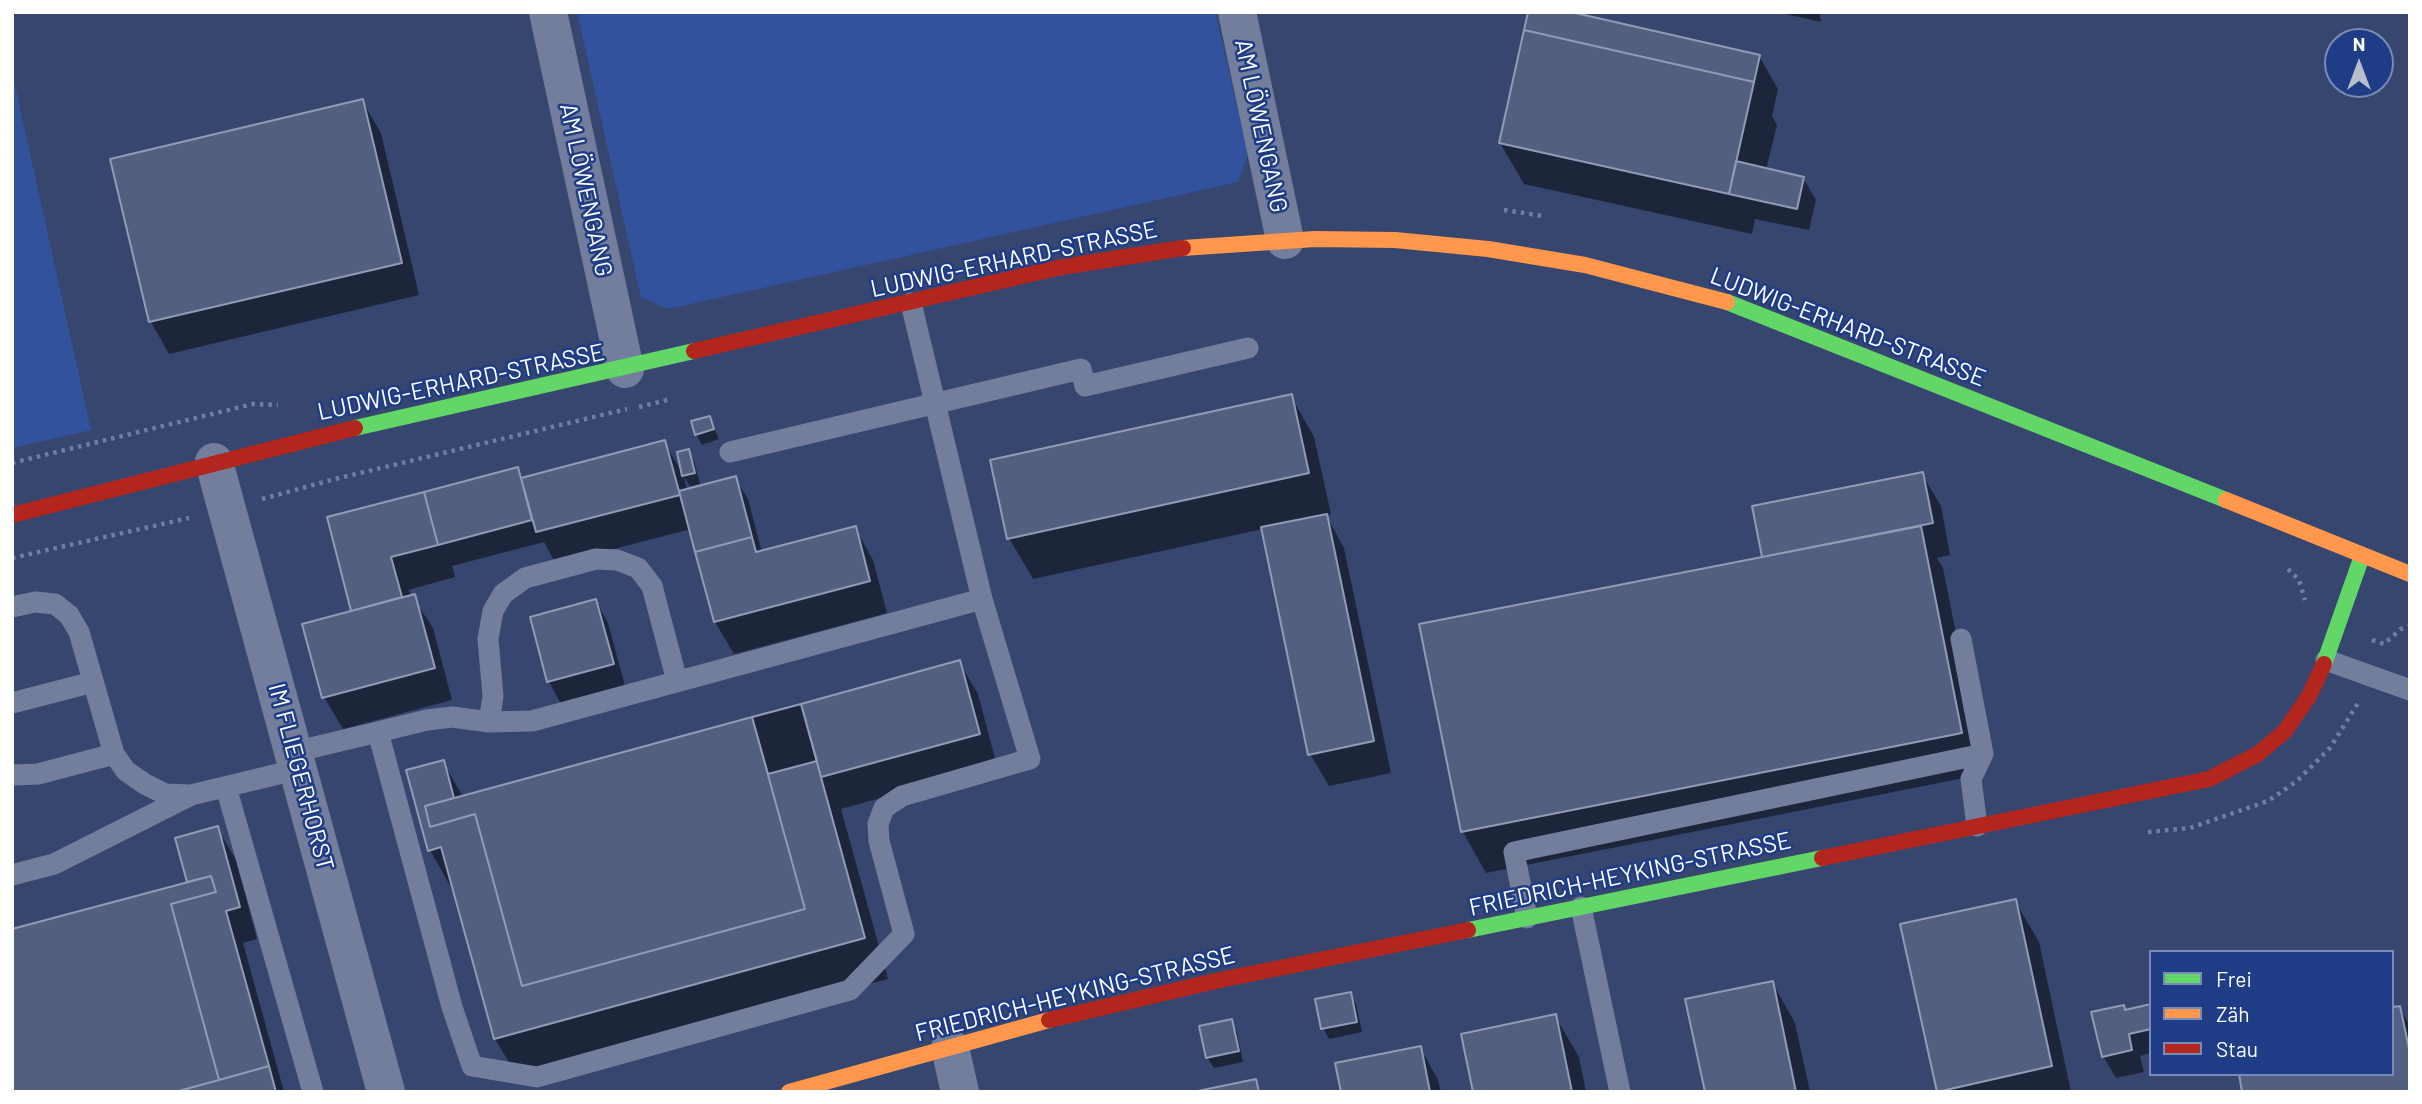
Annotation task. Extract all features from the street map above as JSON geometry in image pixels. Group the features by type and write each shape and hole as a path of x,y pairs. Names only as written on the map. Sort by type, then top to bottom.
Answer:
{"street":[{"name":"AM LÖWENGANG","path":"548,12 625,369"},
{"name":"AM LÖWENGANG","path":"1237,12 1285,240"},
{"name":"LUDWIG-ERHARD-STRASSE","path":"12,515 214,462 1062,267 1157,251 1285,240 1395,240 1488,249 1585,265 1704,294 1796,327 2410,574"},
{"name":"IM FLIEGERHORST","path":"214,462 386,1092"},
{"name":"FRIEDRICH-HEYKING-STRASSE","path":"789,1092 1056,1018 1220,980 2209,779 2258,754 2285,730 2309,695 2326,660 2362,555"},
{"path":"950,1048 960,1092"}],"lane":[{"path":"378,732 452,1007 472,1066 537,1077 850,990 904,934 878,841 878,824 884,808 902,796 1030,759 982,599 911,303"},
{"path":"730,452 1081,369 1085,386 1248,348"},
{"path":"489,722 493,695 488,639 493,611 503,594 525,578 596,559 617,560 638,568 652,586 677,681"},
{"path":"12,875 54,864 191,795 226,787 378,732 452,717 489,722 532,720 982,599"},
{"path":"12,607 35,602 55,604 69,615 79,632 114,754 126,771 145,784 165,794 191,795"},
{"path":"1961,639 1983,754 1971,779 1977,826"},
{"path":"2326,660 2410,690"},
{"path":"12,704 93,682"},
{"path":"12,775 38,774 114,754"},
{"path":"1527,918 1514,852 1983,754"},
{"path":"226,787 313,1092"},
{"path":"1581,907 1620,1092"}],"path":[{"path":"1492,209 1545,216"},
{"path":"12,558 228,509 335,479 675,398"},
{"path":"2281,564 2299,580 2309,614 2385,644 2401,629 2410,626"}],"shaded area":[{"path":"577,12 1215,12 1248,154 1238,182 668,309 641,297"},
{"path":"12,72 91,430 12,448"}],"building":[{"path":"1528,12 1571,12 1760,55 1754,82 1524,30"},
{"path":"1524,30 1754,82 1729,194 1499,143"},
{"path":"363,99 402,263 149,322 110,159"},
{"path":"1736,161 1804,177 1797,209 1729,194"},
{"path":"1292,394 1309,473 1007,539 990,460"},
{"path":"710,416 714,429 695,435 691,421"},
{"path":"665,440 680,495 536,532 521,478"},
{"path":"689,449 695,473 682,476 677,452"},
{"path":"518,467 532,520 438,545 424,492"},
{"path":"1923,472 1933,523 1762,557 1752,506"},
{"path":"736,476 752,537 695,552 679,491"},
{"path":"424,492 438,545 391,557 402,597 351,611 327,517"},
{"path":"1327,514 1374,741 1308,755 1261,527"},
{"path":"856,526 870,581 714,622 695,552 752,537 756,552"},
{"path":"1921,526 1962,733 1461,832 1419,624"},
{"path":"415,594 435,668 322,698 302,624"},
{"path":"596,599 614,664 547,682 530,617"},
{"path":"960,660 980,734 821,777 801,704"},
{"path":"801,704 865,938 494,1039 441,847 428,851 406,770 444,760 454,798 425,806 430,827 475,814 522,986 805,909 752,717"},
{"path":"801,704 817,761 768,774 752,717"},
{"path":"752,717 805,909 522,986 475,814 430,827 425,806"},
{"path":"218,826 240,907 226,911 269,1066 219,1080 171,904 216,892 211,876 187,882 175,838"},
{"path":"211,876 216,892 171,904 219,1080 175,1092 12,1092 12,929"},
{"path":"2016,899 2052,1066 1937,1092 1900,924"},
{"path":"1773,981 1796,1092 1705,1092 1685,999"},
{"path":"1351,992 1357,1022 1321,1029 1315,999"},
{"path":"2149,1004 2149,1029 2129,1034 2132,1050 2102,1057 2091,1012 2124,1005 2125,1010"},
{"path":"2400,1006 2410,1053 2410,1092 2242,1092 2239,1076 2394,1076 2394,1007"},
{"path":"1556,1014 1572,1092 1473,1092 1461,1034"},
{"path":"1232,1019 1239,1051 1206,1058 1199,1026"},
{"path":"1421,1046 1430,1092 1341,1092 1335,1063"},
{"path":"269,1066 276,1092 175,1092 219,1080"},
{"path":"1256,1079 1259,1092 1193,1092"}],"traffic: fast":[{"path":"1727,302 2226,500"},
{"path":"355,428 694,351"},
{"path":"2324,664 2362,556"},
{"path":"1468,930 1822,858"}],"traffic: slow":[{"path":"1183,248 1315,239 1395,240 1488,249 1585,265 1727,302"},
{"path":"2226,500 2410,574"},
{"path":"789,1092 1049,1020"}],"traffic: jam":[{"path":"694,351 1062,267 1183,248"},
{"path":"12,515 355,428"},
{"path":"1822,858 2209,779 2258,754 2285,731 2309,696 2324,664"},
{"path":"1049,1020 1220,980 1468,930"}]}
